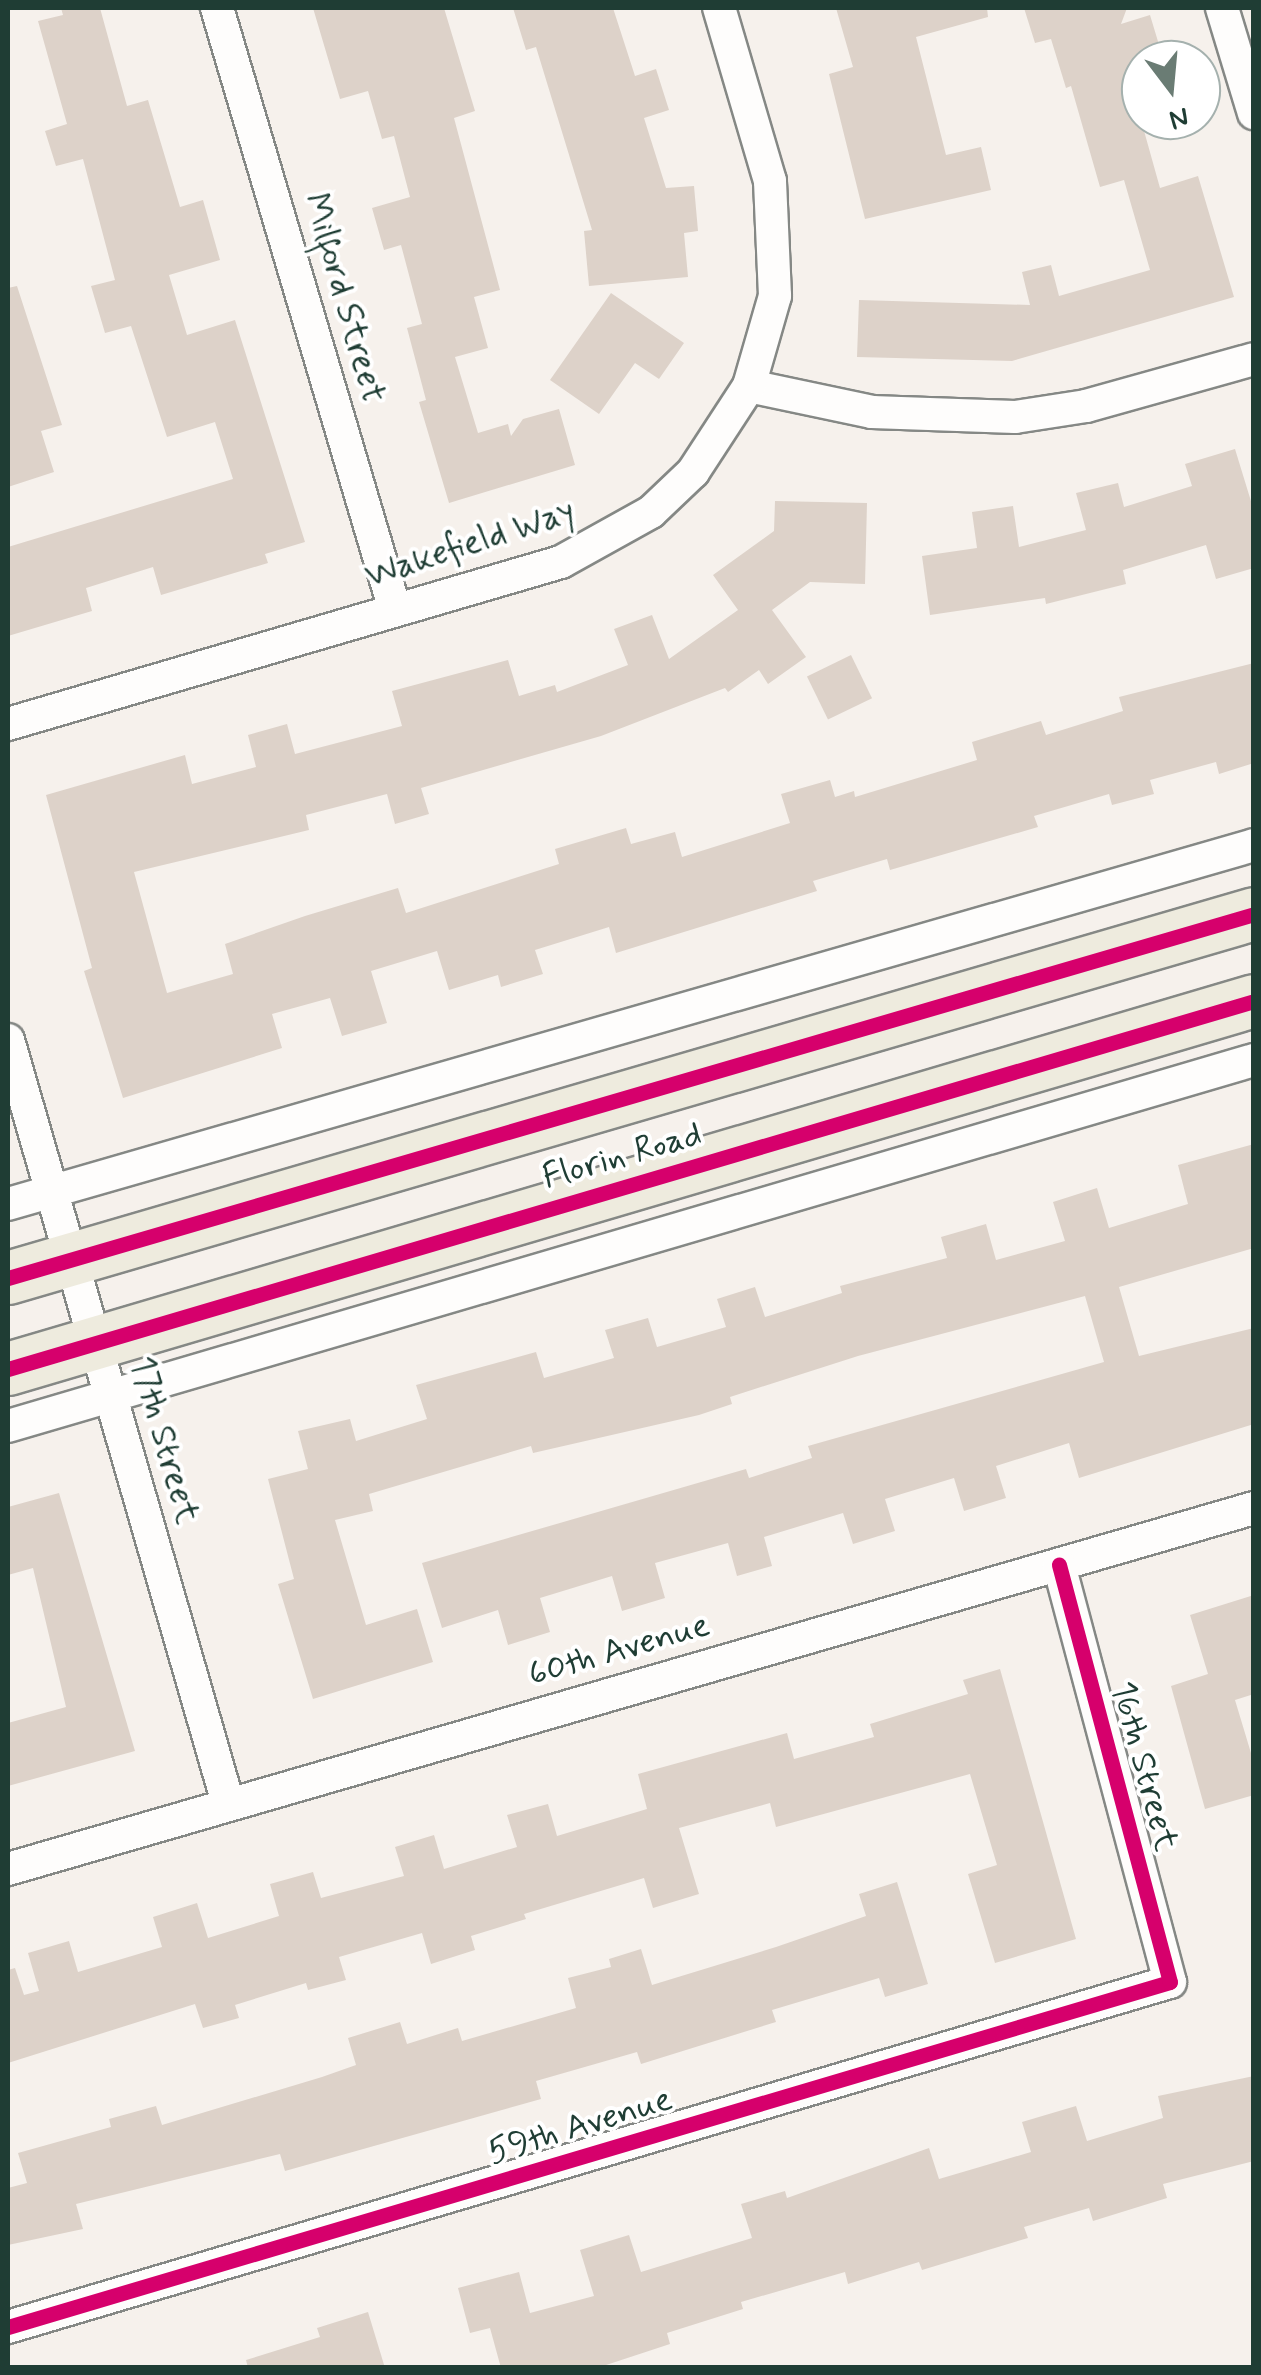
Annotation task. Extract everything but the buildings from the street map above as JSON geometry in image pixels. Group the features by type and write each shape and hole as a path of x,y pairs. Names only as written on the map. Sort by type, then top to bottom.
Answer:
{"main road":[{"name":"Florin Road","path":"8,1278 1254,914"},
{"name":"Florin Road","path":"8,1368 1254,1001"}],"street":[{"name":"Milford Street","path":"217,8 395,610"},
{"name":"Wakefield Way","path":"8,724 561,562 603,543 693,472 749,386 774,296 777,238 770,182 720,8"},
{"path":"1222,8 1254,113"},
{"path":"749,386 872,412 1015,417 1086,406 1254,359"},
{"path":"8,1204 1254,845"},
{"name":"17th Street","path":"8,1040 228,1803"},
{"path":"8,1426 1254,1060"},
{"name":"60th Avenue","path":"8,1868 1254,1508"},
{"name":"16th Street","path":"1059,1565 1170,1982"},
{"name":"59th Avenue","path":"8,2326 1170,1982"}],"cycle path":[{"path":"8,1278 1254,914"},
{"path":"8,1369 1254,1001"},
{"path":"8,2327 1170,1982 1059,1565"}]}
